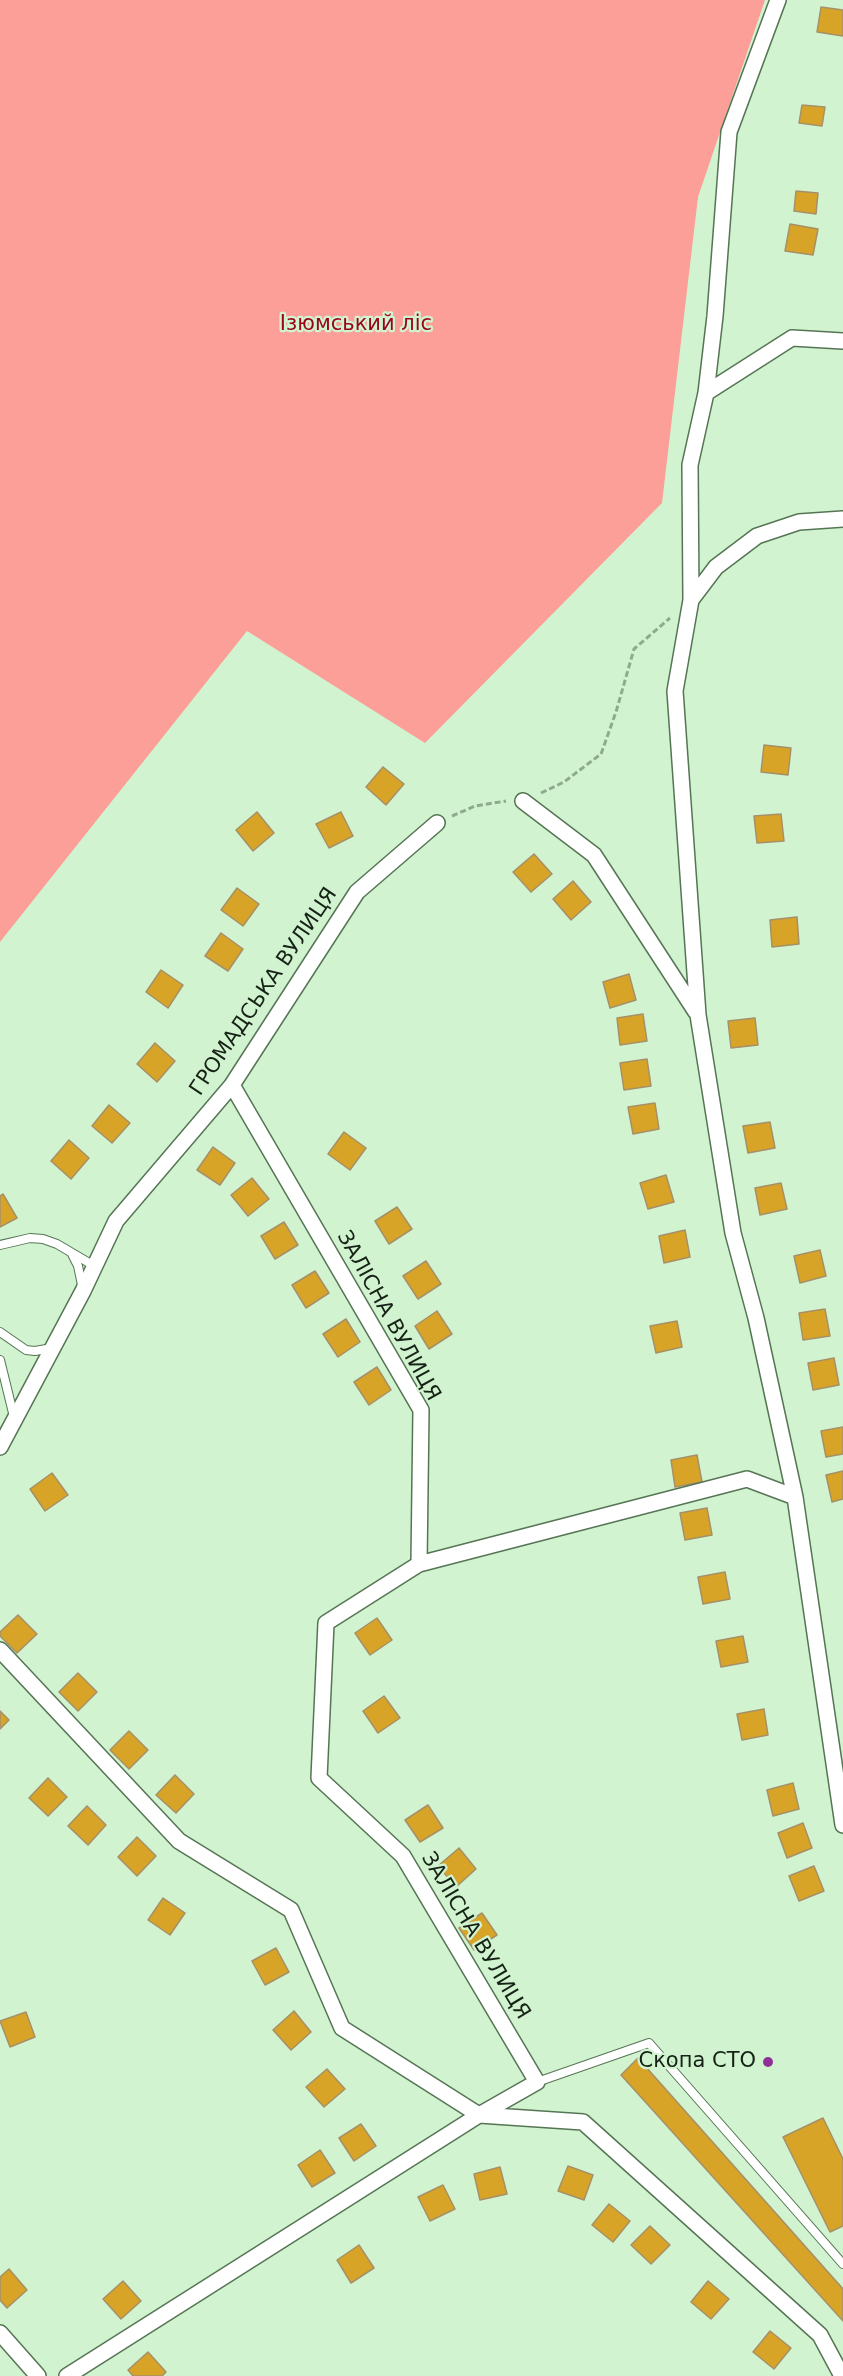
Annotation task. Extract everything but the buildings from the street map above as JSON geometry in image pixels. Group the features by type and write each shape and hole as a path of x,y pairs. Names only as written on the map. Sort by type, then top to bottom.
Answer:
{"street":[{"path":"778,0 729,132 715,316 706,393 690,465 692,600 675,691 698,1015 733,1233 756,1318 795,1497 843,1825"},
{"path":"706,393 792,338 843,341"},
{"path":"692,600 716,567 757,536 799,522 843,519"},
{"path":"523,801 594,855 698,1015"},
{"name":"ГРОМАДСЬКА ВУЛИЦЯ","path":"0,1447 55,1347 104,1251 116,1221 232,1085 357,892 437,823"},
{"name":"ЗАЛІСНА ВУЛИЦЯ","path":"232,1085 421,1410 419,1564 326,1623 319,1778 403,1856 537,2082"},
{"path":"419,1564 747,1479 795,1497"},
{"path":"0,1650 179,1841 291,1910 342,2028 478,2115 583,2122 820,2335 842,2376"},
{"path":"67,2376 478,2115 537,2082"},
{"path":"0,2333 38,2376"}],"lane":[{"path":"0,1245 30,1238 43,1239 57,1244 96,1267"},
{"path":"72,1253 91,1257 104,1251"},
{"path":"72,1253 78,1266 83,1291"},
{"path":"0,1332 26,1350 34,1351 55,1347"},
{"path":"0,1360 15,1422"},
{"path":"537,2082 649,2043 843,2264"}],"path":[{"path":"437,823 475,806 504,801 523,801 564,782 601,754 634,649 692,600"}],"green space":[{"name":"Ізюмський ліс","path":"0,0 765,0 698,197 662,503 425,743 247,631 0,942"}],"place":[{"name":"Скопа СТО","path":"768,2062"}]}
